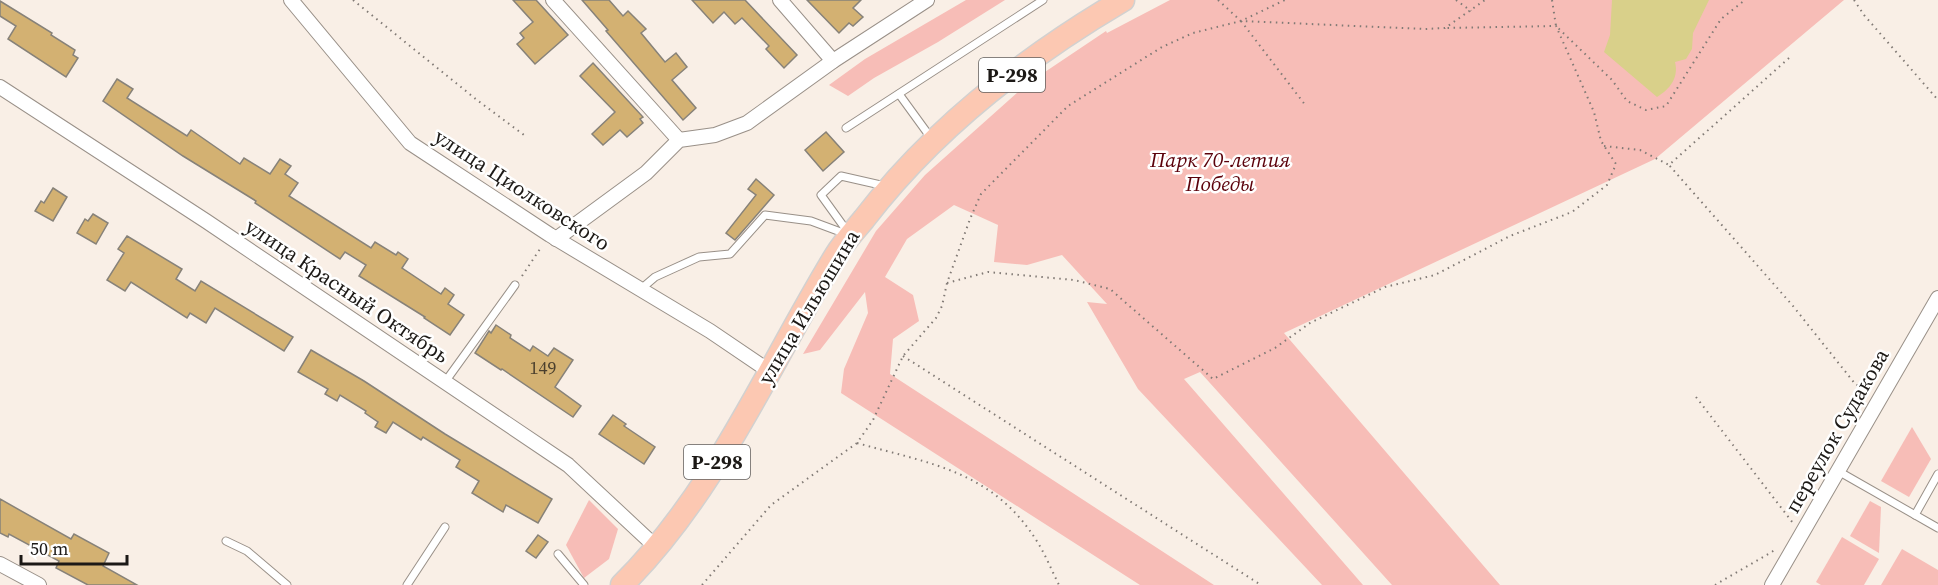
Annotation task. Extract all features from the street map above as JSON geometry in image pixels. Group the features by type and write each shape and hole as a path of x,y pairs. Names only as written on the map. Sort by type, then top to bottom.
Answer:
{"highway":[{"name":"улица Ильюшина","path":"622,585 657,548 710,474 838,252 889,187 933,142 1033,58 1117,1"}],"street":[{"name":"улица Циолковского","path":"291,0 410,143 553,237 710,331 769,371"},
{"path":"553,0 679,140"},
{"path":"780,0 833,61"},
{"path":"553,237 646,173 679,140 715,135 747,123 833,61 927,0"},
{"name":"улица Красный Октябрь","path":"0,87 206,221 568,465 657,548"},
{"name":"переулок Судакова","path":"1772,585 1938,298"},
{"path":"0,564 39,585"}],"lane":[{"path":"846,128 1043,0"},
{"path":"899,94 933,142"},
{"path":"851,236 821,195 841,176 889,187"},
{"path":"641,289 655,277 699,257 730,254 765,215 811,221 851,236"},
{"path":"445,382 515,285"},
{"path":"1838,471 1938,528"},
{"path":"1915,515 1938,474"},
{"path":"407,585 445,527"},
{"path":"225,541 247,551 287,585"},
{"path":"558,554 584,585"}],"path":[{"path":"353,0 524,135"},
{"path":"1218,0 1241,21 1306,106"},
{"path":"702,585 771,505 857,442 873,420 903,356 936,318 942,306 947,283 981,194 1068,106 1162,47 1192,33 1241,21 1285,0"},
{"path":"1456,0 1471,11"},
{"path":"1445,28 1485,0"},
{"path":"947,283 988,272 1074,280 1110,289 1213,379 1275,348 1310,323 1385,287 1436,275 1510,236 1572,212 1607,185 1616,164 1601,141 1594,112 1556,26 1552,0"},
{"path":"1241,21 1425,29 1556,26 1611,80 1627,101 1646,110 1666,106 1720,19 1745,0"},
{"path":"1854,0 1864,15 1938,100"},
{"path":"1669,165 1789,58"},
{"path":"1604,146 1640,150 1669,165 1793,306 1856,385 1886,389"},
{"path":"515,285 553,237"},
{"path":"903,356 1261,585"},
{"path":"1696,397 1802,534 1715,585"},
{"path":"857,442 957,472 998,496 1038,543 1059,585"}],"green space":[{"path":"966,0 1005,0 848,96 829,85 865,59"},
{"name":"Парк 70-летия Победы","path":"1170,0 1844,0 1655,159 1284,333 1500,585 1392,585 1200,372 1184,379 1363,585 1322,585 1138,389 1087,302 1107,304 1062,255 1027,265 994,262 998,225 954,205 907,239 885,277 913,295 919,321 893,339 890,374 1214,585 1140,585 841,393 844,369 868,313 865,292 820,350 803,354 876,231 925,175 1027,84 1106,31 1107,33"},
{"path":"1912,427 1931,459 1909,497 1881,481"},
{"path":"589,500 618,529 609,559 584,578 566,545"},
{"path":"1870,501 1881,507 1879,553 1850,536"},
{"path":"1842,537 1879,559 1864,585 1821,585 1816,582"},
{"path":"1902,549 1938,570 1938,585 1881,585"}],"shaded area":[{"path":"1612,0 1709,0 1693,33 1692,49 1686,59 1675,62 1676,73 1672,83 1657,97 1604,52 1610,35"}],"building":[{"path":"513,0 536,0 568,35 535,64 517,44 524,38 520,33 533,22"},
{"path":"582,0 609,0 623,16 628,11 646,29 641,33 665,62 676,53 687,67 672,80 696,108 683,120"},
{"path":"692,0 745,0 797,55 784,68 766,49 769,46 742,18 735,24 724,12 713,23"},
{"path":"807,0 861,0 853,8 863,17 853,26 849,23 839,33"},
{"path":"0,1 75,50 73,55 78,58 66,77 8,39 16,26 0,16"},
{"path":"593,63 643,117 640,119 643,123 627,137 620,130 603,145 592,134 615,112 580,76"},
{"path":"117,79 133,89 127,98 187,136 191,130 240,164 244,158 270,174 280,159 291,166 285,174 298,183 289,196 371,248 375,242 396,255 398,252 408,259 402,268 441,294 445,288 454,295 448,304 464,315 450,335 359,276 366,265 345,252 340,259 103,101"},
{"path":"826,132 844,152 823,171 805,150"},
{"path":"756,179 774,195 735,240 726,233 756,195 748,189"},
{"path":"53,188 67,197 53,221 35,211 41,201 44,203"},
{"path":"93,214 108,223 96,244 77,233 85,219 88,221"},
{"path":"127,236 182,269 176,279 195,291 201,281 293,337 284,351 215,308 206,323 190,313 187,318 131,282 125,291 107,280 124,253 118,249"},
{"path":"496,325 511,335 510,338 530,351 533,346 548,356 554,348 573,360 555,387 581,406 573,417 475,353 489,331 491,333"},
{"path":"311,350 552,499 538,523 506,505 503,512 472,493 479,481 456,467 460,460 423,437 421,440 393,422 386,433 375,427 378,422 365,413 366,411 340,395 337,401 325,394 328,389 298,372"},
{"path":"613,415 626,424 624,426 655,447 644,464 599,434"},
{"path":"0,499 71,539 74,534 109,553 103,566 137,585 88,585 56,568 59,561 9,534 8,537 0,533"},
{"path":"538,535 548,542 536,558 526,551"}]}
